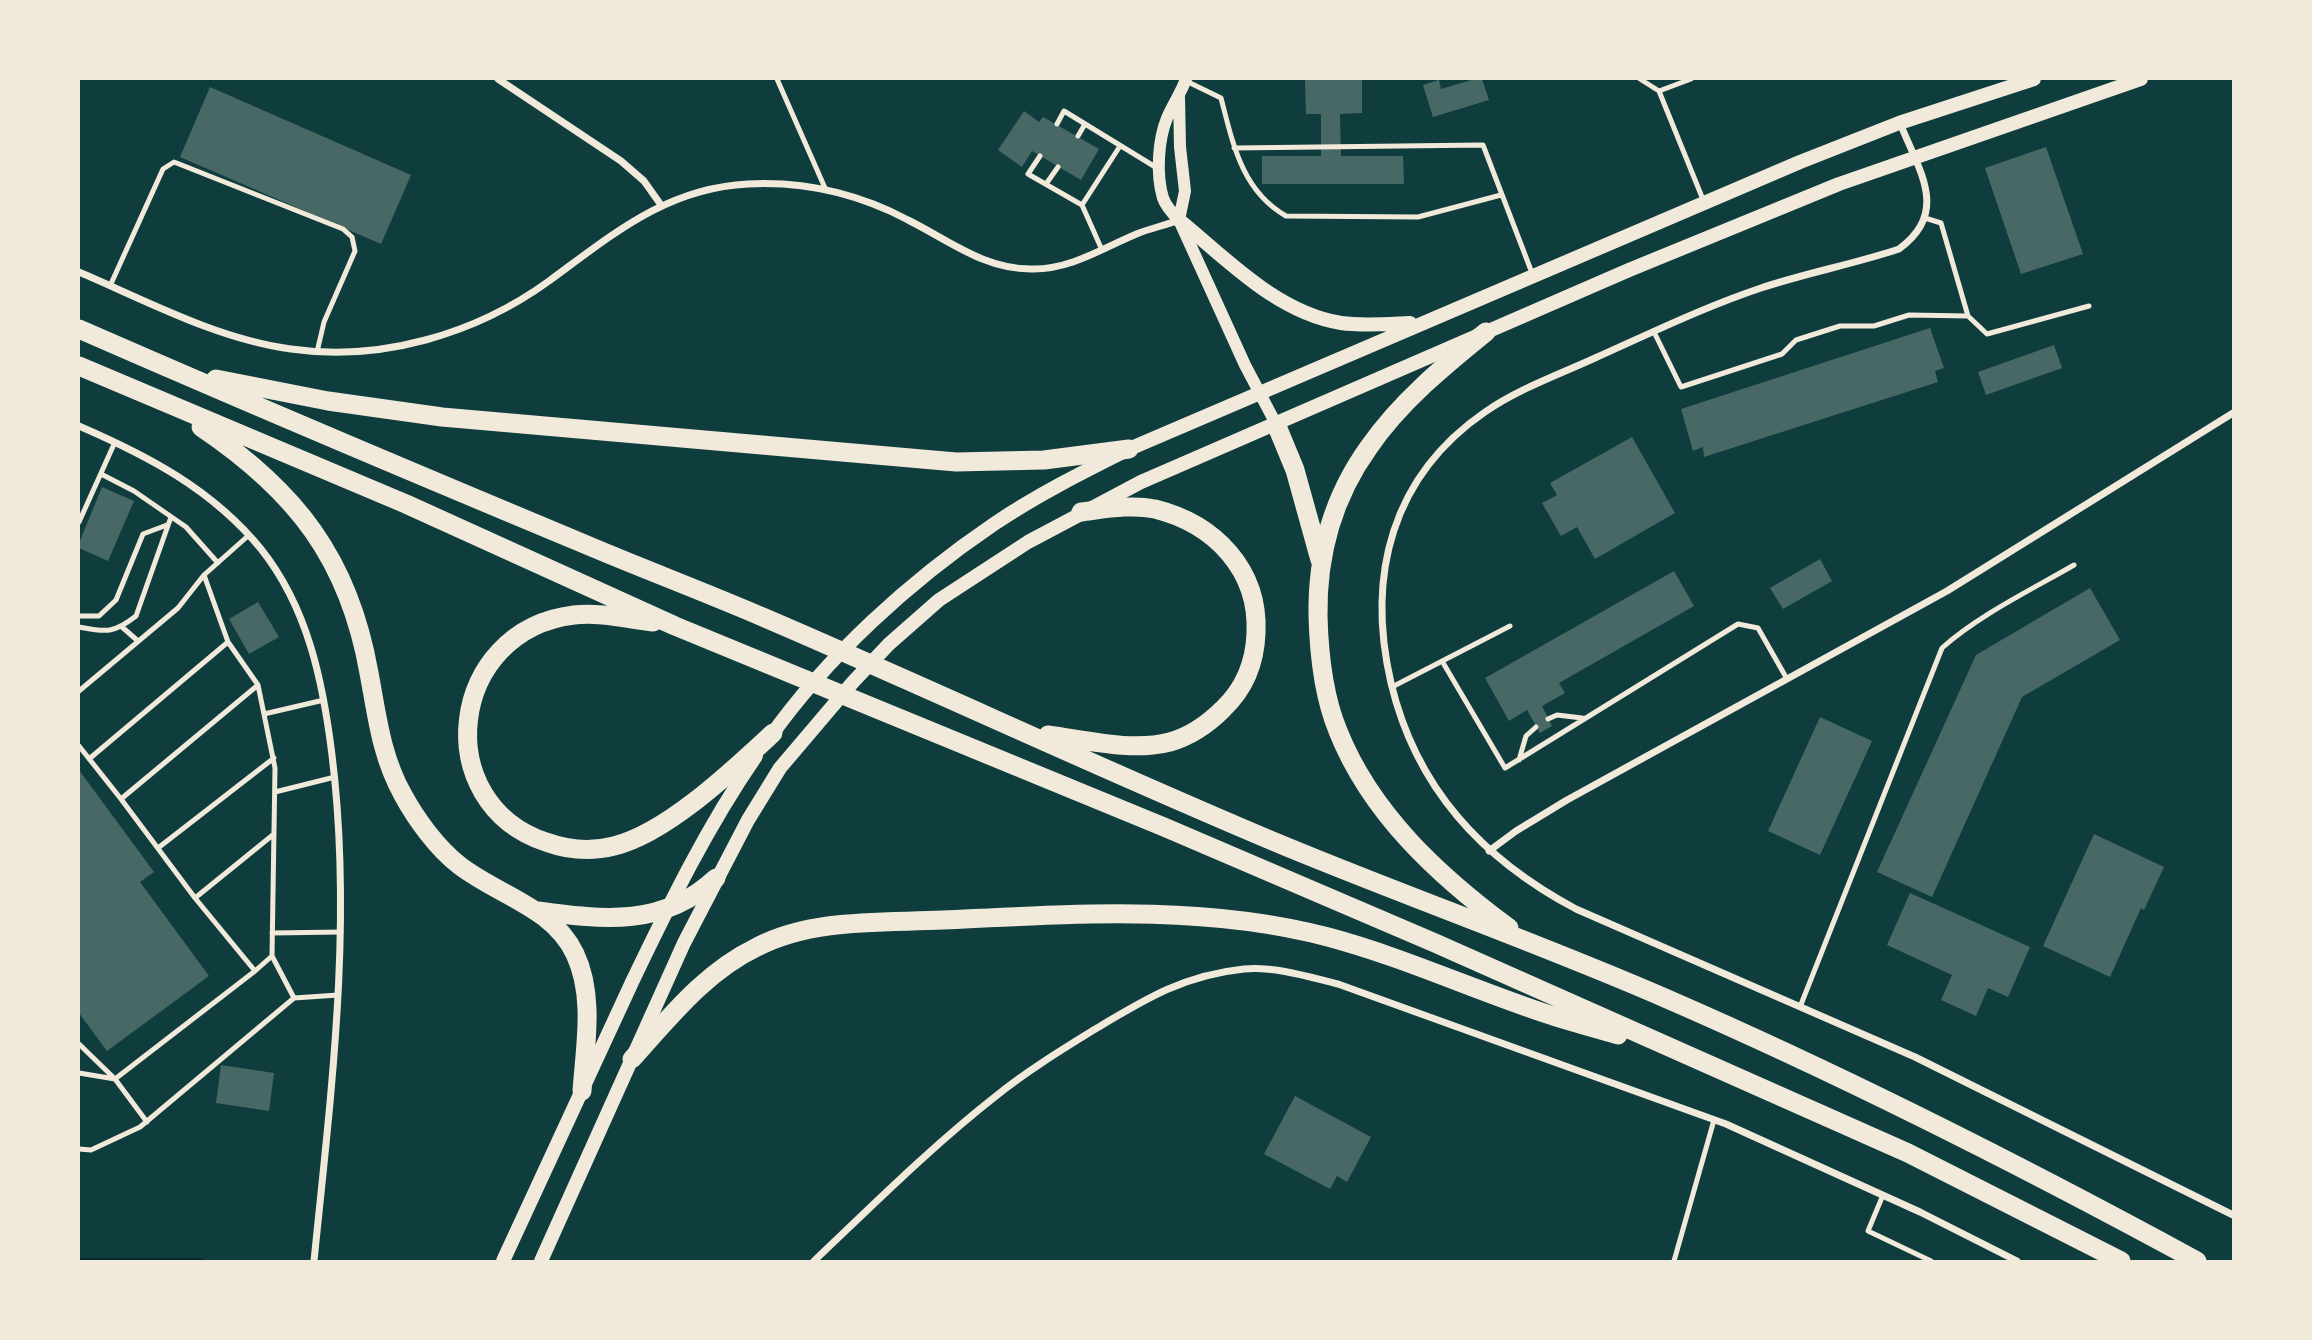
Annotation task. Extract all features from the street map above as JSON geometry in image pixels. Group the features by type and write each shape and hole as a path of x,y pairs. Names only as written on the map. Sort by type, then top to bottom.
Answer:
{"highway":[{"path":"79,329 924,686 1285,846 1474,923 1521,937 1667,999 1807,1062 2090,1203 2197,1261"},
{"path":"1486,332 1445,366 1396,413 1369,446 1348,480 1331,521 1320,561 1318,610 1322,668 1337,729 1350,758 1375,798 1412,846 1453,885 1521,937"},
{"path":"79,366 406,504 675,626 1337,900 1908,1153 2121,1261"},
{"path":"173,370 328,401 442,416 956,462 1044,460 1129,449"},
{"path":"162,401 229,446 256,468 293,505 322,544 346,588 359,625 370,673 377,727 387,762 403,795 428,832 457,864 538,911 568,942 582,973 587,1005 582,1091"},
{"path":"1276,424 1295,470 1320,561"},
{"path":"1025,733 1124,744 1168,742 1196,731 1227,705 1238,693 1253,662 1257,621 1254,598 1240,566 1226,548 1193,524 1155,509 1136,506 1081,512"},
{"path":"675,626 623,618 575,615 523,631 505,645 490,661 480,678 467,723 468,747 474,770 484,793 497,810 514,827 534,838 560,847 587,850 615,846 645,833 720,782 773,733"},
{"path":"538,911 603,919 635,917 686,901 716,878"},
{"path":"632,1059 678,1007 725,964 790,933 832,925 1063,914 1167,915 1222,919 1326,937 1384,954 1547,1014 1692,1057"}],"main road":[{"path":"503,1261 668,908 732,790 773,733 850,644 892,603 939,564 995,523 1054,487 1129,449 1704,202 1899,123 2034,79"},
{"path":"541,1261 716,878 748,820 780,768 853,682 939,600 1081,512 1141,482 1486,332 1773,210 1913,157 2141,79"},
{"path":"1179,220 1264,289 1305,313 1341,323 1422,322"}],"street":[{"path":"498,79 621,161 644,181 661,205"},
{"path":"1179,220 1185,191 1180,147 1180,97 1184,79"},
{"path":"1180,97 1167,119 1160,144 1163,197 1169,210 1179,220 1276,424"},
{"path":"1899,123 1928,204 1925,218 1914,238 1899,249 1760,288 1517,393 1461,430 1433,457 1413,485 1397,516 1381,586 1385,659 1392,687 1411,746 1436,789 1463,825 1489,851 1539,889 1576,909 1915,1056 2233,1215"},
{"path":"79,272 193,321 239,337 288,349 345,351 403,345 478,323 535,290 619,228 661,205 706,190 746,184 825,188 867,201 909,220 975,257 1004,267 1050,268 1070,264 1138,234 1179,220"},
{"path":"1489,851 1567,800 1947,591 2233,413"},
{"path":"79,426 175,472 203,491 249,535 281,578 303,621 318,668 335,776 341,840 341,932 339,995 314,1261"},
{"path":"814,1261 935,1147 997,1095 1075,1041 1130,1008 1182,982 1247,968 1292,973 1338,984 1714,1120 1883,1195 2017,1261"}],"lane":[{"path":"777,79 825,188"},
{"path":"1184,79 1221,98 1234,148 1248,181 1272,208 1286,216 1418,217 1502,195"},
{"path":"1640,79 1659,91 1704,202"},
{"path":"1659,91 1690,79"},
{"path":"1056,124 1064,111 1160,169"},
{"path":"1078,136 1085,124"},
{"path":"1234,148 1483,145 1532,275"},
{"path":"1082,205 1120,146"},
{"path":"1040,156 1028,174 1082,205 1102,251"},
{"path":"110,286 163,169 174,162 343,229 352,237 355,251 324,321 317,352"},
{"path":"1046,184 1058,167"},
{"path":"1925,218 1941,223 1968,316 1987,334 2088,306"},
{"path":"1654,332 1681,387 1782,354 1796,340 1840,326 1874,326 1909,316 1968,316"},
{"path":"79,522 115,442"},
{"path":"101,474 134,491 186,527 218,563"},
{"path":"79,627 108,632 122,627 136,616 171,517"},
{"path":"79,616 99,616 116,600 143,534 168,525"},
{"path":"79,691 178,608 204,576 249,535"},
{"path":"1800,1007 1942,648 1955,636 2074,565"},
{"path":"204,576 228,642 258,685 274,758 272,956 295,998"},
{"path":"1442,661 1505,768 1738,624 1758,628 1787,679"},
{"path":"1392,687 1510,626"},
{"path":"122,627 138,641"},
{"path":"89,760 228,642"},
{"path":"121,799 258,685"},
{"path":"264,714 324,700"},
{"path":"1548,719 1557,715 1583,719"},
{"path":"1519,760 1526,736 1536,726"},
{"path":"79,746 195,898 255,971"},
{"path":"158,848 274,758"},
{"path":"275,792 335,776"},
{"path":"195,898 274,834"},
{"path":"272,933 341,932"},
{"path":"79,1073 115,1079 272,956"},
{"path":"79,1149 90,1150 141,1127 295,998 339,995"},
{"path":"79,1044 115,1079 147,1122"},
{"path":"1674,1261 1714,1120"},
{"path":"1883,1195 1868,1231 1931,1261"}],"building":[{"path":"1362,79 1362,113 1340,114 1341,156 1403,156 1404,184 1262,184 1262,156 1321,156 1321,114 1306,114 1305,80"},
{"path":"1482,79 1489,100 1433,117 1423,85 1439,80 1441,89"},
{"path":"210,87 411,175 381,244 180,157"},
{"path":"1024,111 1039,122 1043,117 1099,149 1081,180 1032,151 1022,167 998,150"},
{"path":"2046,147 2083,254 2021,274 1985,168"},
{"path":"1930,328 1944,368 1935,371 1938,382 1704,457 1703,447 1693,451 1681,409"},
{"path":"2054,345 2062,368 1986,395 1978,372"},
{"path":"1632,437 1675,513 1595,559 1577,527 1561,536 1542,503 1557,495 1550,483"},
{"path":"102,487 134,501 108,561 79,548"},
{"path":"1820,559 1832,581 1783,609 1770,588"},
{"path":"1674,571 1694,606 1559,683 1565,693 1542,706 1552,726 1540,733 1527,710 1509,721 1485,678"},
{"path":"2090,588 2120,640 2022,697 1932,897 1877,872 1976,655"},
{"path":"258,602 279,637 249,654 229,619"},
{"path":"1820,717 1872,741 1820,855 1768,831"},
{"path":"79,770 154,872 140,882 209,976 107,1051 79,1013"},
{"path":"2094,834 2164,867 2144,910 2141,908 2110,977 2043,946"},
{"path":"1910,893 2030,947 2008,997 1988,988 1976,1016 1941,1000 1952,975 1887,945"},
{"path":"221,1065 274,1073 269,1111 216,1103"},
{"path":"1295,1096 1371,1137 1347,1182 1337,1176 1330,1189 1264,1154"}],"waterway":[{"path":"79,1261 200,1261"}]}
